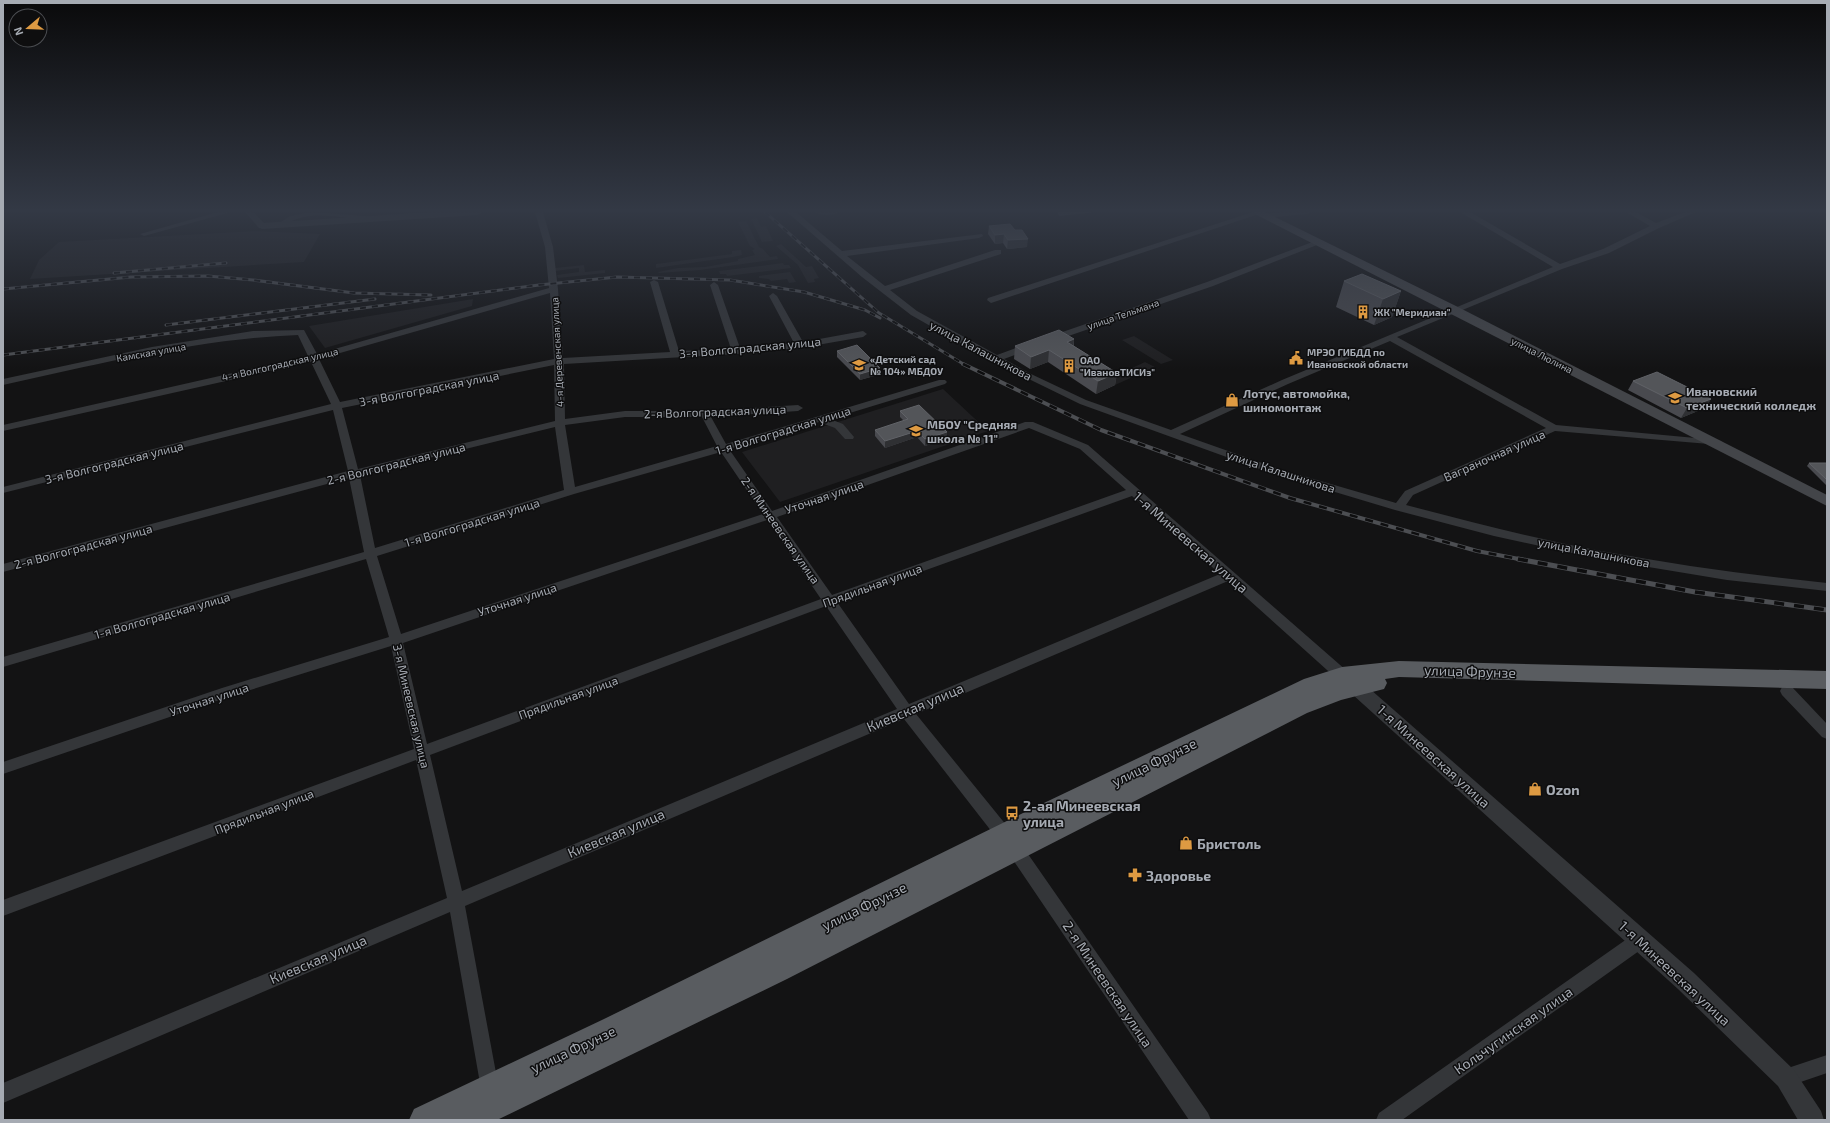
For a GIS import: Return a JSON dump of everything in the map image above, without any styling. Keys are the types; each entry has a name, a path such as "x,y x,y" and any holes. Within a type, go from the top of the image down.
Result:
{"highway":[{"name":"улица Фрунзе","path":"462,1120 493,1104 614,1030 1010,842 1323,697 1349,681 1782,685 1827,680"},
{"name":"улица Фрунзе","path":"1782,685 1827,692"},
{"name":"улица Фрунзе","path":"424,1120 493,1104"}],"main road":[{"name":"улица Люлина","path":"1361,264 1718,444 1827,501"}],"street":[{"name":"4-я Деревенская улица","path":"551,264 559,361 560,423 570,492"},
{"name":"улица Калашникова","path":"853,264 914,313 995,358 1083,402 1173,433 1272,470 1399,507 1494,532 1600,555 1727,576 1827,587"},
{"path":"884,290 961,264"},
{"path":"990,300 1101,264"},
{"name":"улица Тельмана","path":"995,358 1210,284 1262,264"},
{"path":"1555,264 1559,267"},
{"path":"1173,433 1285,382 1390,337 1567,264"},
{"path":"654,282 675,354"},
{"path":"714,285 736,351"},
{"name":"4-я Волгоградская улица","path":"3,428 314,358 554,289"},
{"path":"773,296 800,345"},
{"name":"3-я Минеевская улица","path":"301,332 337,406 354,474 370,554 396,640 423,751 456,900 493,1104"},
{"name":"Камская улица","path":"3,382 152,350 253,334 301,332"},
{"name":"3-я Волгоградская улица","path":"3,490 337,406 559,361 736,351 800,345 863,334"},
{"path":"1390,337 1554,428"},
{"name":"1-я Волгоградская улица","path":"3,662 370,554 570,492 942,382"},
{"name":"2-я Волгоградская улица","path":"3,568 354,474 560,423 625,414 705,414 798,408"},
{"name":"2-я Минеевская улица","path":"705,414 723,448 906,711 1010,842 1201,1120"},
{"path":"820,419 839,426 849,438"},
{"name":"1-я Минеевская улица","path":"1029,424 1084,447 1230,575 1686,981 1786,1078 1812,1120"},
{"name":"Уточная улица","path":"3,768 227,692 396,640 771,515 1029,424"},
{"name":"Ваграночная улица","path":"1399,507 1409,493 1554,428 1718,444"},
{"name":"Прядильная улица","path":"3,908 830,600 1134,491"},
{"name":"Киевская улица","path":"3,1093 456,900 1230,575"},
{"path":"1782,685 1827,733"},
{"name":"Кольчугинская улица","path":"1386,1120 1640,940"},
{"path":"1786,1078 1827,1064"}],"shaded area":[{"path":"37,264 265,264 30,279"},
{"path":"656,264 681,264 656,268"},
{"path":"719,264 740,264 700,270 658,272 678,268 705,267"},
{"path":"772,264 789,265 791,268 727,276 726,274 720,274 719,271"},
{"path":"803,264 806,267 812,266 819,278 814,279 815,282 808,283 798,265"},
{"path":"584,265 585,272 605,270 605,273 558,278 557,275 579,272 579,268 555,271 555,268"},
{"path":"790,272 796,282 789,283 787,279 771,281 769,279 759,278 759,276"},
{"path":"473,299 472,306 325,348 309,326"},
{"name":"ОАО \"ИвановТИСИз\"","path":"1134,336 1173,360 1161,364 1122,340"},
{"name":"ОАО \"ИвановТИСИз\"","path":"1145,362 1155,367 1115,385 1106,380"},
{"path":"943,389 988,431 780,502 742,452"}],"building":[{"path":"1362,274 1401,291 1383,299 1344,281"},
{"path":"1059,330 1074,339 1067,342 1117,373 1098,381 1049,350 1031,357 1015,346"},
{"name":"«Детский сад № 104» МБДОУ","path":"857,345 880,368 860,374 837,351"},
{"path":"1657,372 1711,399 1687,408 1633,381"},
{"name":"МБОУ \"Средняя школа № 11\"","path":"919,405 947,432 925,439 917,431 885,441 875,430 908,419 900,411"},
{"path":"1809,463 1827,463 1827,480"}],"railway":[{"path":"114,273 210,264"},
{"path":"824,264 879,313 965,365"},
{"path":"3,289 131,277 208,276 253,280 354,293 431,295"},
{"path":"3,355 539,285 617,277 730,280 804,292 865,310 880,318"},
{"path":"166,325 375,299"},
{"path":"965,365 1101,430 1290,498 1477,551 1524,560"},
{"path":"1518,559 1695,592 1827,610"}],"place":[{"name":"ЖК \"Меридиан\"","path":"1363,312"},
{"name":"МРЭО ГИБДД по Ивановской области","path":"1296,358"},
{"name":"«Детский сад № 104» МБДОУ","path":"859,365"},
{"name":"ОАО \"ИвановТИСИз\"","path":"1069,366"},
{"name":"Ивановский технический колледж","path":"1675,398"},
{"name":"Лотус, автомойка, шиномонтаж","path":"1232,400"},
{"name":"МБОУ \"Средняя школа № 11\"","path":"916,431"},
{"name":"Ozon","path":"1535,789"},
{"name":"2-ая Минеевская улица","path":"1012,813"},
{"name":"Бристоль","path":"1186,843"},
{"name":"Здоровье","path":"1135,875"}]}
